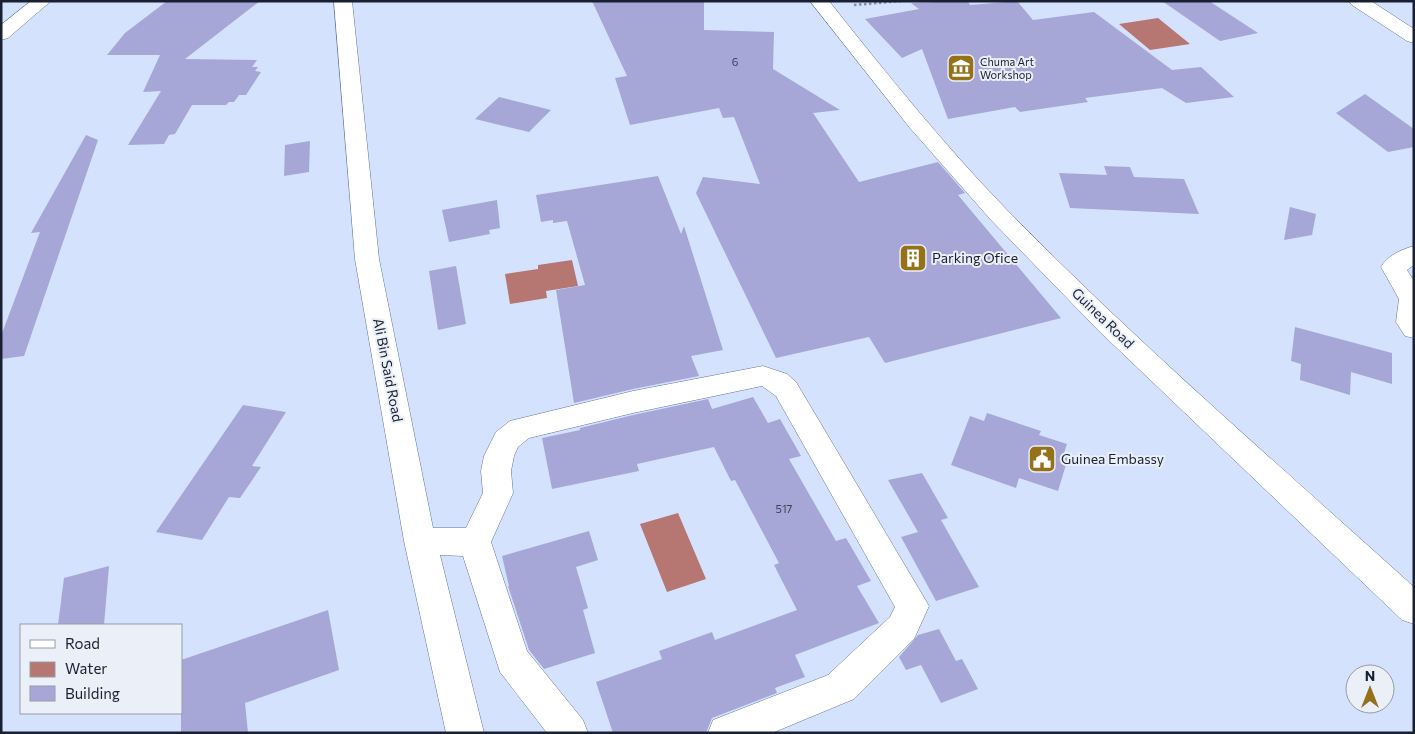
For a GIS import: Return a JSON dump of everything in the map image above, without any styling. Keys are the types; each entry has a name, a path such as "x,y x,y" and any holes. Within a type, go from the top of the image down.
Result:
{"street":[{"path":"4,29 42,1"},
{"name":"Ali Bin Said Road","path":"343,1 367,259 420,541 465,733"},
{"path":"1358,1 1414,37"},
{"name":"Guinea Road","path":"821,5 917,124 999,215 1108,324 1414,610"},
{"path":"1414,254 1393,267 1412,299 1409,322 1414,328"},
{"path":"570,733 512,660 475,542 498,493 496,471 499,456 506,440 520,429 633,402 763,376 777,381 786,389 912,606 902,628 842,688 726,733"},
{"path":"420,541 475,542"}],"path":[{"path":"821,5 901,1"}],"water":[{"path":"1158,18 1190,44 1150,50 1119,24"},
{"path":"572,260 578,286 546,291 547,298 510,304 505,274 538,269 538,265"},
{"path":"678,513 706,579 667,592 640,524"}],"building":[{"path":"167,1 260,1 185,59 257,60 252,67 258,67 255,71 261,72 246,95 239,95 234,102 229,102 226,105 192,105 175,134 169,135 164,144 128,145 161,91 143,92 160,55 107,55 125,33"},
{"path":"592,1 704,1 704,30 774,32 773,69 840,110 813,113 859,182 938,162 965,193 958,195 1061,318 885,363 869,337 776,358 696,193 703,177 760,184 734,117 723,118 719,108 630,125 615,78 627,76"},
{"path":"968,1 970,5 1017,1 1033,20 1094,12 1172,70 1201,67 1234,97 1186,103 1162,88 1085,98 1088,102 1020,112 1015,107 948,119 922,49 902,58 865,19 919,9 911,3"},
{"path":"1162,1 1209,1 1258,33 1220,41"},
{"path":"1365,94 1414,129 1414,147 1388,152 1336,113"},
{"path":"499,97 551,110 529,132 475,119"},
{"path":"86,135 98,140 24,356 1,359 1,336 40,232 31,233"},
{"path":"310,141 309,172 284,176 285,145"},
{"path":"1104,166 1130,167 1134,177 1184,179 1199,214 1070,208 1059,173 1107,175"},
{"path":"658,176 681,234 684,226 723,350 691,356 699,376 574,403 556,290 585,285 567,221 553,223 553,220 541,222 536,195"},
{"path":"497,200 500,228 489,230 490,234 449,242 442,210"},
{"path":"1290,207 1316,214 1312,235 1284,240"},
{"path":"456,266 466,324 438,330 429,271"},
{"path":"1295,327 1392,353 1392,384 1351,372 1350,395 1300,380 1301,364 1291,361"},
{"path":"753,397 768,423 780,419 801,456 789,459 836,541 846,538 871,581 857,586 879,623 795,655 805,677 775,688 777,693 712,718 706,733 613,733 596,682 662,659 659,651 712,632 715,640 797,610 774,565 779,563 735,480 731,481 714,447 637,464 639,471 552,489 542,438 580,430 580,428 633,415 708,399 712,409"},
{"path":"243,405 286,412 252,466 261,467 240,498 229,497 202,540 156,532"},
{"path":"987,413 1041,431 1039,435 1067,444 1063,456 1068,458 1058,491 1019,478 1016,488 951,465 970,416 984,421"},
{"path":"922,473 948,518 941,520 979,587 936,601 901,537 918,532 888,480"},
{"path":"589,531 598,560 576,567 588,608 583,610 595,653 544,669 529,650 508,586 502,556"},
{"path":"109,566 104,624 58,624 64,578"},
{"path":"328,610 339,670 245,703 248,733 181,733 182,660"},
{"path":"939,629 956,661 962,659 978,689 941,703 921,665 906,670 899,657 918,635"}],"place":[{"name":"Chuma Art Workshop","path":"961,68"},
{"name":"Parking Ofice","path":"913,258"},
{"name":"Guinea Embassy","path":"1042,459"}]}
